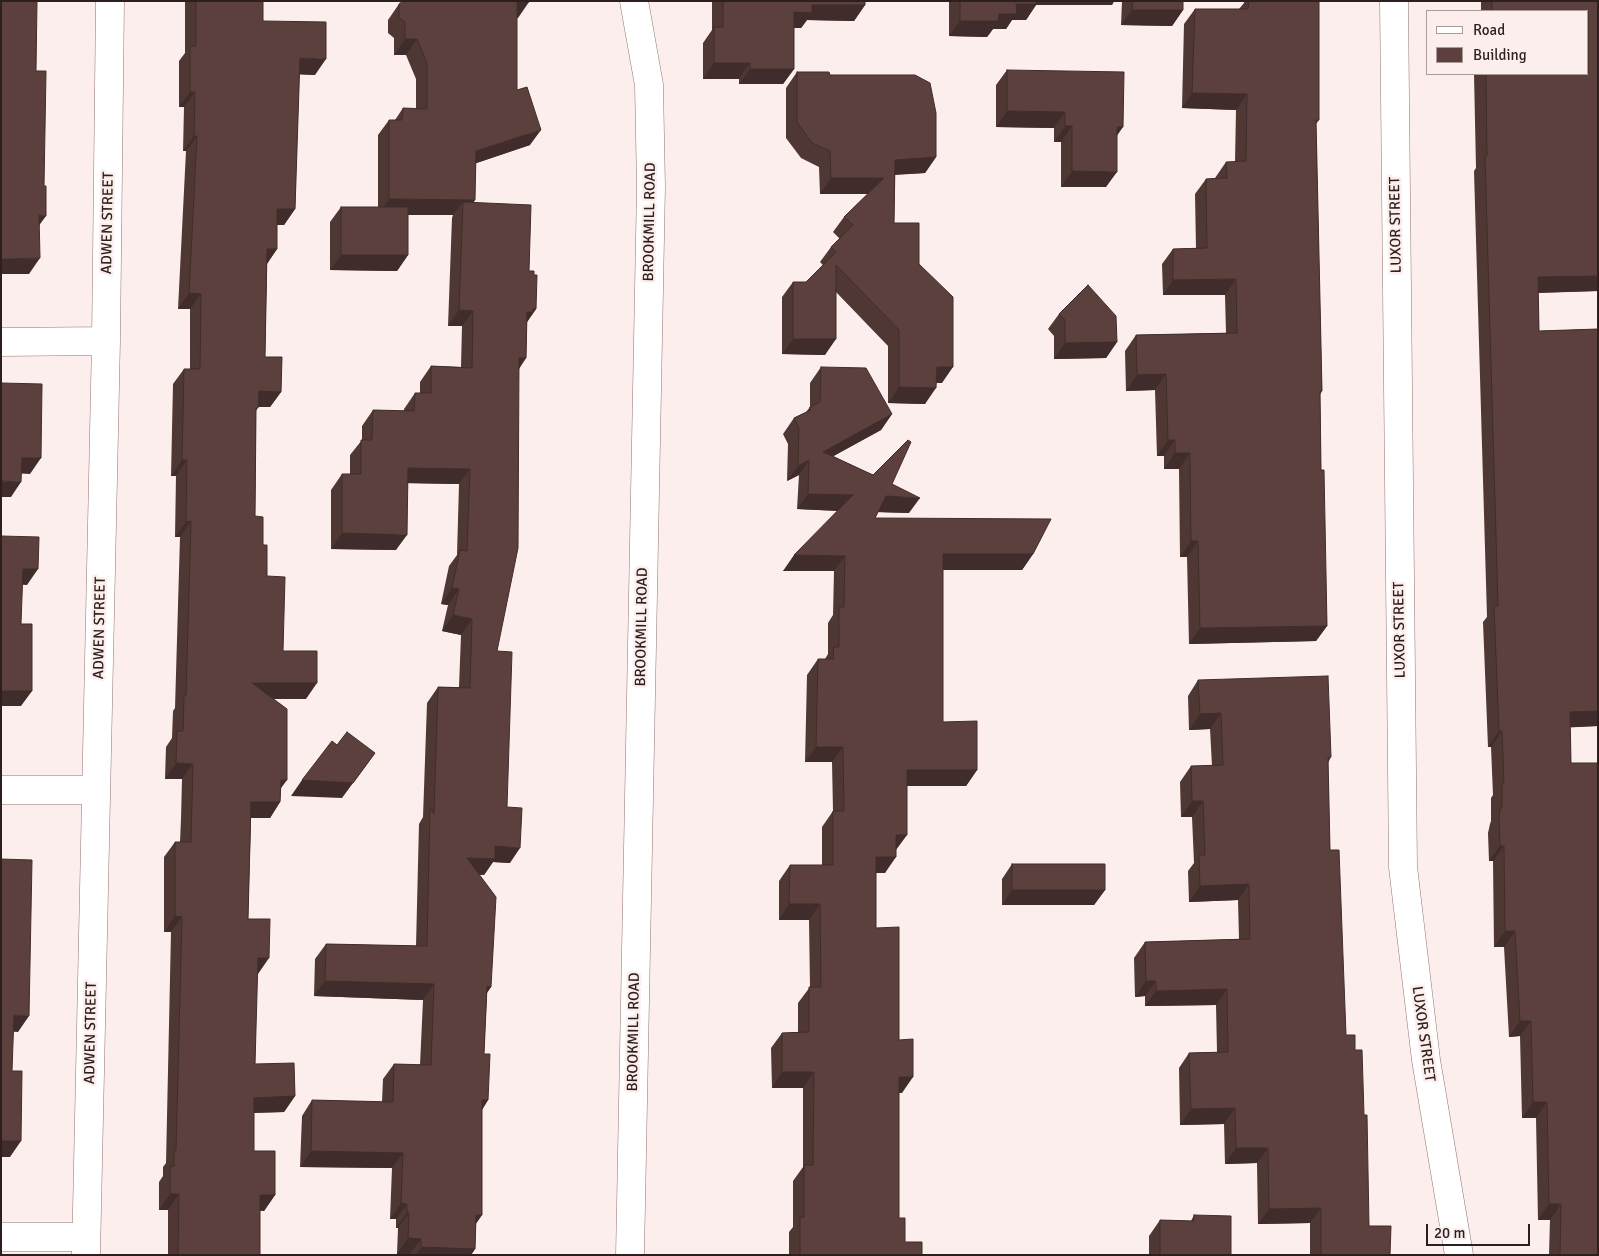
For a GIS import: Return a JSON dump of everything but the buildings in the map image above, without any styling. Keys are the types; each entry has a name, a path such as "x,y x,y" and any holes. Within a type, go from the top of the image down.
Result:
{"street":[{"name":"ADWEN STREET","path":"86,1246 106,341 110,1"},
{"name":"BROOKMILL ROAD","path":"630,1255 651,187 649,85 634,1"},
{"name":"LUXOR STREET","path":"1394,1 1403,867 1426,1060 1458,1255"},
{"path":"1,342 106,341"},
{"path":"1,790 96,790"},
{"path":"1,1237 86,1246"}]}
